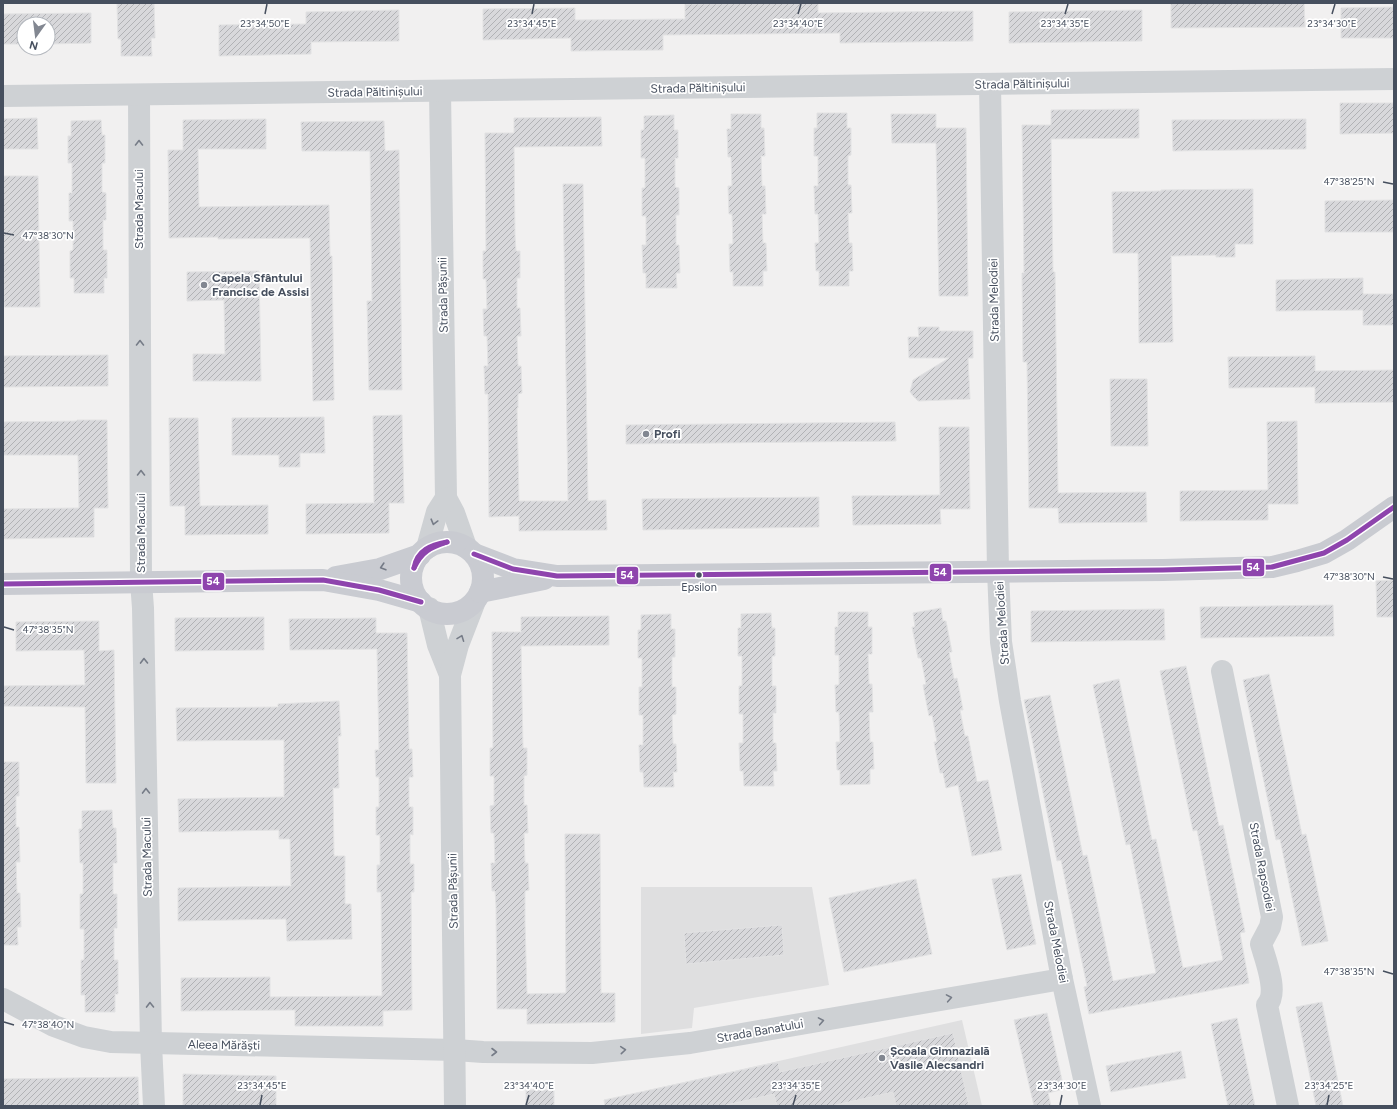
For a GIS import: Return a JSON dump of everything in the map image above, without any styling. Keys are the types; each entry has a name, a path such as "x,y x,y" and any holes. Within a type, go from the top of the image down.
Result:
{"main road":[{"path":"3,584 323,580 380,569 424,552 436,544 446,542 457,543 470,551 513,569 557,576 1163,570 1272,567 1324,553 1347,540 1394,507"},
{"path":"470,551 480,563 483,572 483,582 478,597"},
{"path":"424,552 414,564 412,584 415,593 425,605"},
{"path":"323,580 379,590 425,605 438,612 448,614 463,610 478,597 557,576"}],"street":[{"name":"Strada Păltinișului","path":"3,96 1394,79"},
{"name":"Strada Melodiei","path":"990,84 998,571 1001,642 1010,701 1062,979 1090,1106"},
{"name":"Strada Pășunii","path":"440,91 446,498 470,551"},
{"name":"Strada Macului","path":"139,95 141,582 143,616 151,1044 154,1106"},
{"path":"424,552 437,512 446,498"},
{"name":"Strada Pășunii","path":"455,1106 450,675 458,645 478,597"},
{"name":"Strada Pășunii","path":"425,605 438,645 450,675"},
{"name":"Strada Rapsodiei","path":"1222,671 1272,917 1270,927 1261,944 1272,986 1271,1001 1267,1004 1288,1106"},
{"name":"Strada Banatului","path":"455,1050 483,1052 592,1053 690,1043 1062,979"},
{"name":"Aleea Mărăști","path":"3,999 54,1026 84,1037 111,1042 455,1050"}],"shaded area":[{"path":"641,887 812,887 829,985 694,1008 692,1028 641,1034"},
{"name":"Școala Gimnazială Vasile Alecsandri","path":"962,1020 982,1106 624,1106 622,1096"}],"building":[{"path":"154,3 155,38 151,38 152,56 121,56 121,39 118,39 117,4"},
{"path":"818,3 818,13 973,11 973,41 840,43 840,33 663,35 663,50 571,51 571,38 483,40 483,9 575,8 575,20 685,19 685,4"},
{"path":"1171,3 1304,3 1305,27 1171,28"},
{"path":"1394,7 1394,38 1341,38 1341,8"},
{"path":"399,10 399,41 311,42 311,54 219,56 219,25 306,24 306,12"},
{"path":"1142,10 1142,41 1009,43 1009,12"},
{"path":"91,13 91,43 56,44 56,16 16,16 16,44 3,44 3,14"},
{"path":"1340,103 1394,103 1394,133 1340,134"},
{"path":"1139,109 1139,138 1051,139 1053,272 1055,272 1058,493 1146,492 1147,522 1059,523 1058,508 1029,508 1027,362 1023,362 1022,273 1024,273 1022,125 1051,125 1051,110"},
{"path":"817,113 847,113 847,128 851,128 851,155 848,156 848,185 851,185 852,213 848,213 849,243 852,243 853,271 849,271 849,286 819,286 819,271 816,271 815,243 819,243 818,214 815,214 814,186 818,186 818,156 814,156 814,128 817,128"},
{"path":"731,114 761,114 761,128 764,128 765,156 761,156 762,186 765,186 766,214 762,214 763,243 766,243 767,271 763,271 763,286 733,286 733,272 730,272 729,244 733,244 732,214 729,214 728,186 732,186 731,157 728,157 727,129 731,129"},
{"path":"891,114 936,114 936,128 966,128 968,296 939,296 936,143 892,143"},
{"path":"674,115 674,130 678,130 678,158 675,158 675,187 679,188 679,215 676,215 676,245 679,245 680,273 676,273 677,288 646,288 646,273 643,273 642,245 646,245 646,216 642,216 642,188 645,188 645,158 641,158 641,130 644,130 644,116"},
{"path":"601,117 602,146 514,147 515,236 516,251 520,251 520,278 517,278 517,308 520,308 521,336 517,336 518,366 521,366 522,393 518,394 517,408 519,501 568,501 563,184 583,184 588,501 606,500 607,530 519,531 519,516 489,517 488,394 485,394 484,366 488,366 487,336 484,336 483,309 487,309 486,279 483,279 483,251 486,251 485,133 514,133 514,118"},
{"path":"37,118 38,149 3,149 3,119"},
{"path":"266,119 266,149 198,149 199,207 329,205 330,256 332,256 334,400 313,401 310,238 169,238 168,150 183,150 183,120"},
{"path":"1306,119 1306,149 1173,151 1172,120"},
{"path":"101,120 102,135 105,135 105,163 102,163 102,192 106,193 106,220 103,220 103,250 107,250 107,278 104,278 104,293 74,293 74,278 70,278 70,251 73,250 73,221 69,221 69,193 72,193 72,163 68,163 68,136 71,136 71,121"},
{"path":"384,121 385,151 399,150 402,390 369,390 367,301 372,301 370,151 302,151 301,122"},
{"path":"3,176 38,176 40,307 4,307"},
{"path":"1253,189 1253,244 1235,244 1235,257 1216,257 1216,255 1171,256 1173,342 1139,343 1138,253 1113,253 1112,192"},
{"path":"1394,200 1394,232 1325,232 1325,201"},
{"path":"259,271 261,381 193,381 193,354 225,354 224,300 187,301 187,272"},
{"path":"1363,278 1363,294 1394,294 1394,325 1363,325 1363,310 1276,311 1276,280"},
{"path":"918,327 939,327 939,331 973,331 973,358 968,358 970,399 918,401 910,392 913,380 949,358 909,358 908,337 919,337"},
{"path":"108,355 108,386 3,387 3,356"},
{"path":"1315,356 1315,371 1394,370 1394,402 1315,403 1315,387 1229,388 1228,357"},
{"path":"1110,379 1147,379 1148,446 1111,446"},
{"path":"402,415 404,503 389,503 389,533 306,534 306,504 374,503 373,416"},
{"path":"324,417 325,453 300,453 300,467 279,467 279,455 232,455 232,418"},
{"path":"169,418 198,418 200,506 268,505 268,534 185,535 185,506 170,506"},
{"path":"107,420 108,508 94,508 94,537 3,539 3,509 79,508 78,455 3,455 3,422"},
{"path":"1297,421 1298,504 1268,504 1268,520 1180,521 1180,491 1268,490 1267,422"},
{"path":"895,422 896,441 626,444 626,425"},
{"path":"939,427 969,427 970,509 940,509 941,524 853,525 852,496 940,495"},
{"path":"819,497 819,527 643,530 642,499"},
{"path":"1394,580 1394,617 1377,617 1376,581"},
{"path":"1333,605 1334,636 1201,638 1200,607"},
{"path":"941,608 943,621 946,621 952,652 949,652 954,679 957,678 963,710 960,710 965,736 968,736 977,782 988,780 1002,850 972,856 958,785 946,788 943,773 940,773 934,742 937,742 932,715 929,716 923,685 926,684 921,658 918,658 912,627 915,627 913,613"},
{"path":"1164,609 1165,640 1031,642 1031,611"},
{"path":"838,612 868,612 868,627 872,627 872,654 868,654 869,684 872,684 873,712 869,712 870,742 873,742 874,769 870,769 870,784 840,785 840,770 837,770 836,742 840,742 839,712 836,712 835,685 839,685 839,655 835,655 835,627 838,627"},
{"path":"771,613 772,628 775,628 775,656 772,656 772,686 776,686 776,713 773,713 773,743 776,743 777,771 773,771 774,786 744,786 743,771 740,771 739,743 743,743 743,714 739,714 739,686 742,686 742,656 738,656 738,628 741,628 741,614"},
{"path":"671,614 671,629 675,629 675,657 672,657 672,687 676,687 676,714 672,715 673,744 676,744 677,772 673,772 674,787 644,787 643,772 640,772 639,745 643,745 643,715 639,715 639,687 642,687 642,658 638,658 638,630 641,630 641,615"},
{"path":"609,616 609,645 521,646 523,748 527,748 527,775 524,776 524,805 527,805 528,833 524,833 525,863 528,863 529,890 525,891 525,923 527,994 566,993 565,834 600,834 601,993 615,993 615,1022 527,1024 527,1009 497,1009 496,906 495,891 492,891 491,863 495,863 494,833 491,833 490,806 494,805 494,776 490,776 490,748 493,748 492,632 521,632 521,617"},
{"path":"264,617 264,650 175,651 175,618"},
{"path":"376,618 376,633 407,633 409,749 412,749 413,777 409,777 409,807 413,807 413,835 410,834 410,864 414,864 414,892 411,892 412,1010 383,1011 383,1026 295,1026 295,1010 181,1011 181,978 270,977 270,997 382,996 381,892 377,892 377,865 380,865 380,835 376,835 376,807 379,807 379,777 376,777 375,750 379,750 377,649 290,650 289,619"},
{"path":"99,621 99,651 114,650 116,783 86,783 85,707 3,706 3,686 85,685 84,650 16,651 16,622"},
{"path":"1186,666 1219,826 1223,825 1245,932 1240,933 1249,983 1089,1014 1084,987 1087,986 1061,860 1057,861 1024,700 1050,695 1083,856 1087,855 1113,981 1156,973 1130,844 1126,845 1093,685 1119,679 1152,840 1156,839 1183,968 1223,960 1197,830 1193,831 1160,671"},
{"path":"1269,674 1302,835 1306,834 1328,941 1302,946 1280,839 1276,840 1243,680"},
{"path":"339,701 341,736 338,736 339,788 333,788 334,856 345,856 345,904 351,904 352,939 287,941 286,919 178,921 178,888 291,886 290,839 279,839 279,830 179,832 178,799 284,797 284,740 177,741 176,708 278,707 278,704"},
{"path":"3,762 19,762 19,796 16,796 16,827 19,827 20,862 16,862 17,893 20,893 21,927 17,927 18,945 3,945"},
{"path":"112,810 113,828 116,828 117,863 113,863 113,894 117,894 117,928 114,928 114,960 118,960 118,994 115,994 115,1012 85,1012 85,995 81,995 81,960 84,960 84,929 80,929 80,894 83,894 83,863 80,863 79,829 82,829 82,811"},
{"path":"1021,874 1036,944 1007,950 992,879"},
{"path":"916,879 932,954 844,972 829,898"},
{"path":"782,925 784,955 686,964 684,933"},
{"path":"1322,1002 1343,1106 1316,1106 1296,1007"},
{"path":"1047,1013 1064,1089 1048,1093 1051,1106 1034,1106 1014,1020"},
{"path":"1237,1018 1255,1106 1228,1106 1211,1024"},
{"name":"Școala Gimnazială Vasile Alecsandri","path":"953,1033 969,1106 896,1106 893,1092 831,1106 777,1106 774,1094 722,1106 605,1106 604,1100 778,1062 780,1072"},
{"path":"1181,1051 1186,1078 1111,1092 1106,1066"},
{"path":"183,1074 276,1076 276,1106 183,1106"},
{"path":"138,1077 139,1106 3,1106 3,1079"},
{"path":"526,1090 554,1090 554,1106 526,1106"}],"transit line":[{"name":"54","path":"474,554 513,569 557,576 1163,570 1272,567 1324,553 1347,540 1394,507"},
{"name":"54","path":"414,568 418,557 426,549 447,542"},
{"name":"54","path":"414,568 423,554 436,546 447,542"},
{"name":"54","path":"3,584 323,580 379,590 421,602"}],"place":[{"name":"Capela Sfântului Francisc de Assisi","path":"204,285"},
{"name":"Profi","path":"646,434"},
{"name":"Epsilon","path":"699,575"},
{"name":"Școala Gimnazială Vasile Alecsandri","path":"882,1058"}]}
